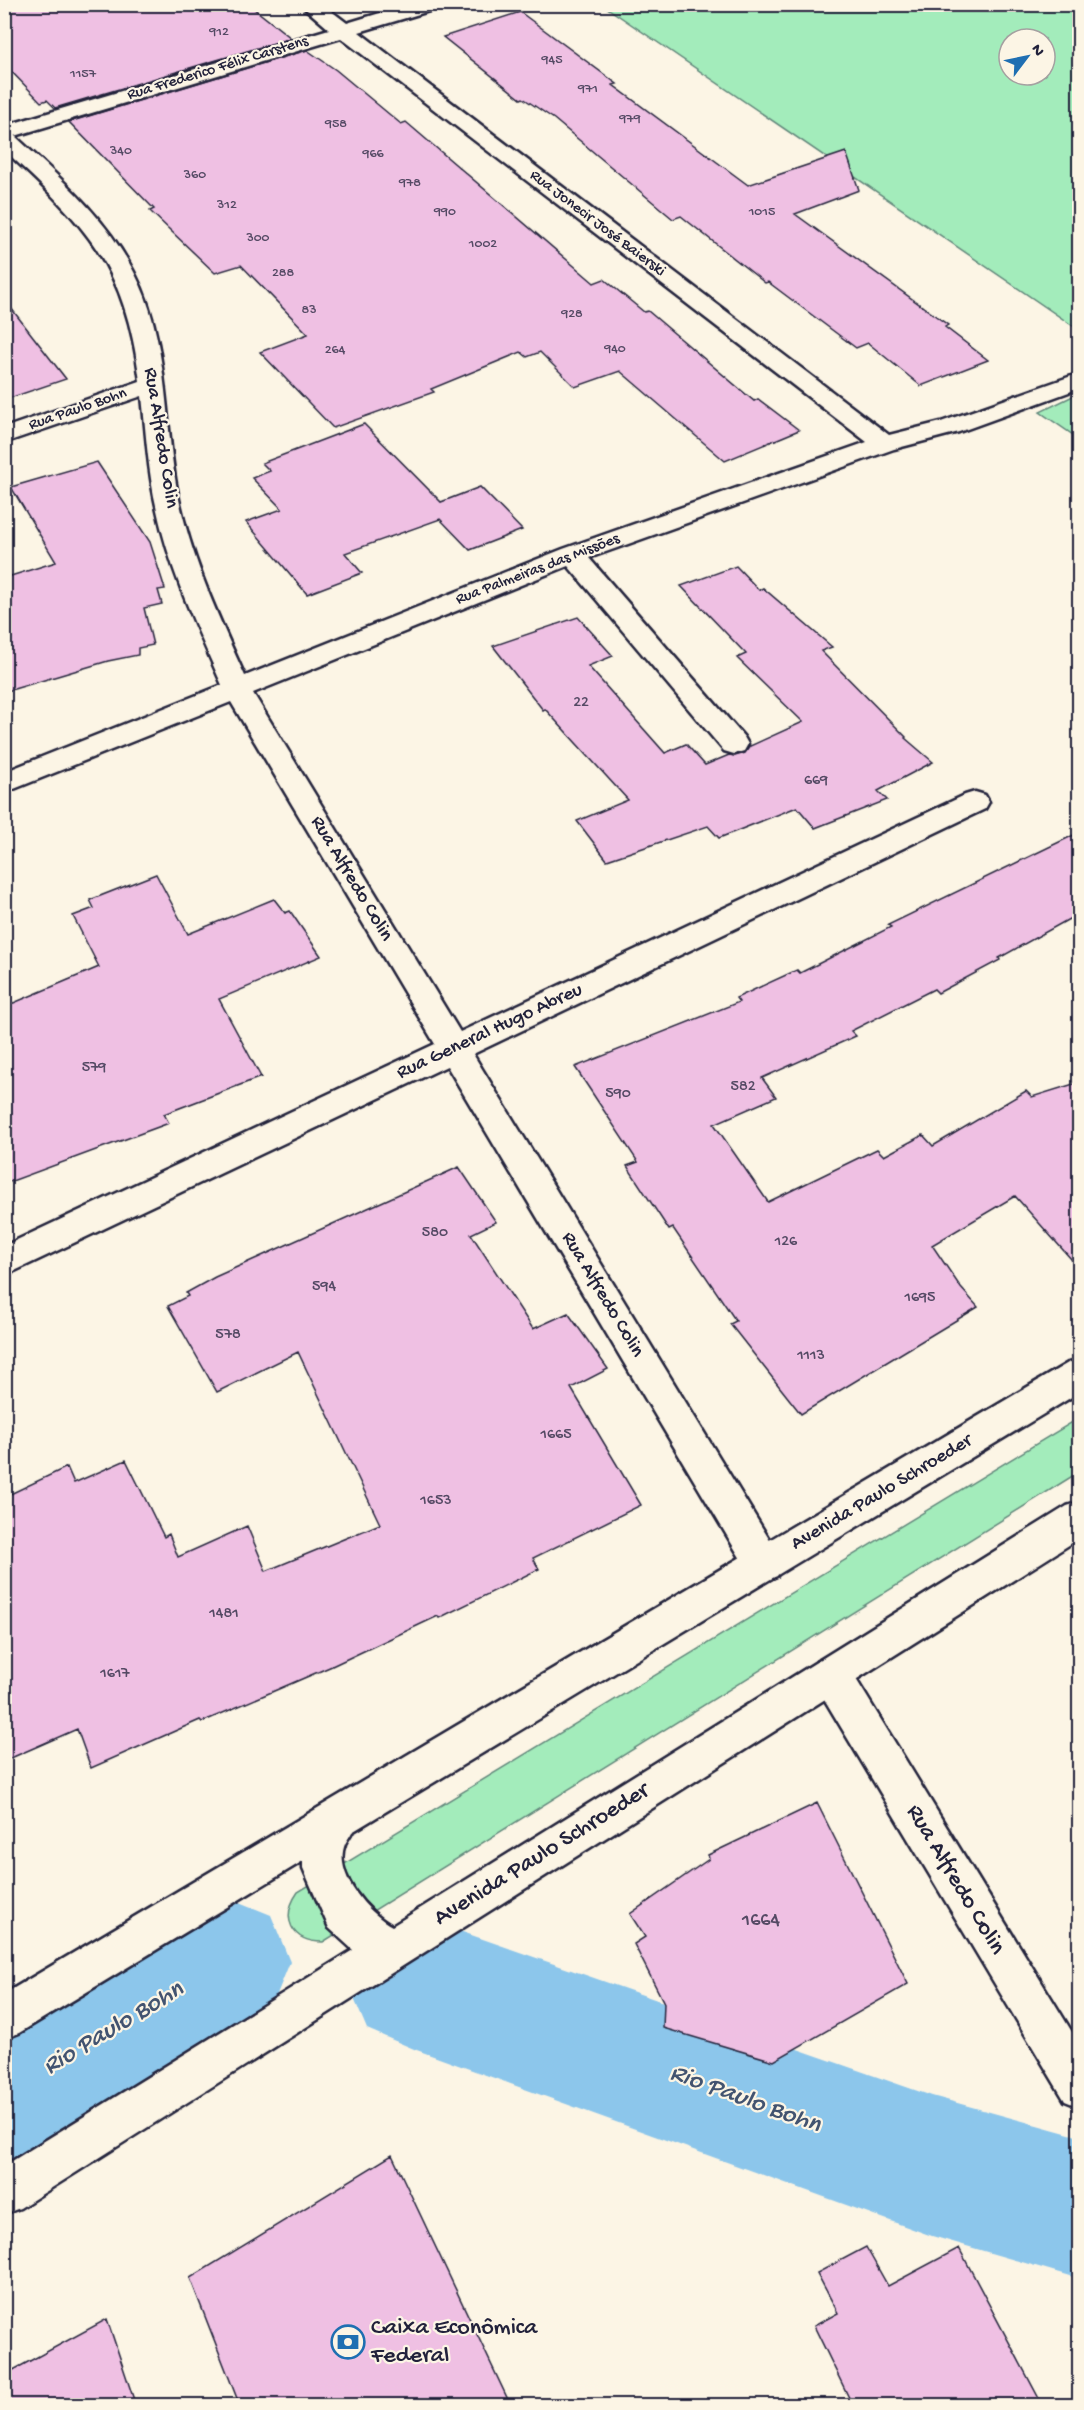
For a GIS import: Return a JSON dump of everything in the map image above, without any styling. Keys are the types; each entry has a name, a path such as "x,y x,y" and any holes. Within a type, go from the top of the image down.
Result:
{"street":[{"name":"Rua Jonecir José Baierski","path":"309,4 885,444"},
{"name":"Rua Frederico Félix Carstens","path":"4,135 432,4"},
{"name":"Rua Alfredo Colin","path":"4,135 80,212 104,242 123,273 143,334 164,485 177,538 195,594 237,689 764,1564"},
{"path":"4,170 32,163"},
{"name":"Rua Palmeiras das Missões","path":"4,783 572,555 885,444 950,427 1080,380"},
{"name":"Rua Paulo Bohn","path":"4,436 151,385"},
{"path":"572,555 734,744"},
{"name":"Rua General Hugo Abreu","path":"4,1262 975,802"},
{"name":"Avenida Paulo Schroeder","path":"4,2018 1080,1374"},
{"name":"Avenida Paulo Schroeder","path":"4,2192 1080,1518"},
{"name":"Rua Alfredo Colin","path":"831,1674 1080,2085"},
{"path":"338,1818 324,1842 323,1868 344,1912 368,1935 393,1948"}],"green space":[{"path":"603,5 1079,5 1079,330"},
{"path":"1079,393 1079,439 1040,412"},
{"path":"1079,1418 1079,1472 323,1942 303,1938 292,1927 290,1911 298,1892"}],"building":[{"path":"4,4 248,4 291,38 55,108 47,100 41,102 8,68 4,60"},
{"path":"520,12 617,84 613,85 748,185 846,152 859,190 795,214 948,325 945,327 988,360 921,386 868,343 856,348 768,282 765,283 681,216 673,219 554,119 523,98 521,99 443,37"},
{"path":"307,50 336,70 401,124 406,122 594,283 604,279 644,312 648,311 754,401 758,399 799,430 725,461 620,371 575,387 540,352 527,357 521,352 431,389 434,392 333,428 260,352 308,334 241,265 215,273 150,211 154,209 69,122"},
{"path":"4,299 66,379 4,400"},
{"path":"364,424 441,502 480,487 522,530 470,550 440,519 345,553 362,573 307,594 246,522 282,509 252,478 270,471 262,463"},
{"path":"97,462 150,542 165,589 158,590 162,604 144,608 153,645 138,648 138,655 108,661 4,692 4,578 56,562 11,487"},
{"path":"736,566 759,590 763,588 832,647 821,651 905,738 933,762 878,791 887,800 815,828 797,807 719,838 708,826 607,860 577,821 628,800 545,709 543,710 493,646 578,617 613,656 588,666 665,753 686,744 705,765 729,755 745,753 750,746 803,722 737,658 746,654 681,586"},
{"path":"1080,832 1080,913 938,993 934,989 851,1031 856,1036 762,1078 776,1097 714,1124 768,1202 877,1149 884,1156 923,1135 933,1146 1026,1091 1032,1097 1080,1082 1080,1269 1015,1196 932,1245 961,1288 978,1307 801,1414 730,1324 736,1321 673,1228 669,1230 627,1166 638,1162 575,1067 739,1002 736,998 797,970 800,973 891,927 888,925"},
{"path":"156,874 188,934 274,899 285,913 290,911 321,956 219,999 261,1077 164,1114 169,1123 4,1184 4,1007 99,967 73,916 94,908 90,900"},
{"path":"459,1167 496,1222 471,1234 533,1329 568,1313 608,1369 571,1388 641,1505 533,1558 539,1569 439,1618 438,1616 332,1666 91,1768 77,1729 4,1761 4,1497 67,1467 74,1483 126,1460 164,1537 169,1534 178,1557 247,1526 266,1571 380,1524 298,1352 217,1392 168,1306 188,1296 186,1293 215,1277"},
{"path":"817,1803 908,1984 774,2061 663,2028 664,2003 634,1944 645,1937 630,1914 709,1859 708,1855"},
{"name":"Caixa Econômica Federal","path":"392,2155 511,2406 240,2406 190,2278"},
{"path":"866,2247 888,2286 959,2248 1043,2406 853,2406 814,2326 838,2313 817,2273"},
{"path":"107,2319 136,2406 4,2406 4,2375"}],"waterway":[{"name":"Rio Paulo Bohn","path":"4,2096 224,1962"},
{"name":"Rio Paulo Bohn","path":"414,1982 932,2166 1080,2208"}],"place":[{"name":"Caixa Econômica Federal","path":"348,2342"}]}
